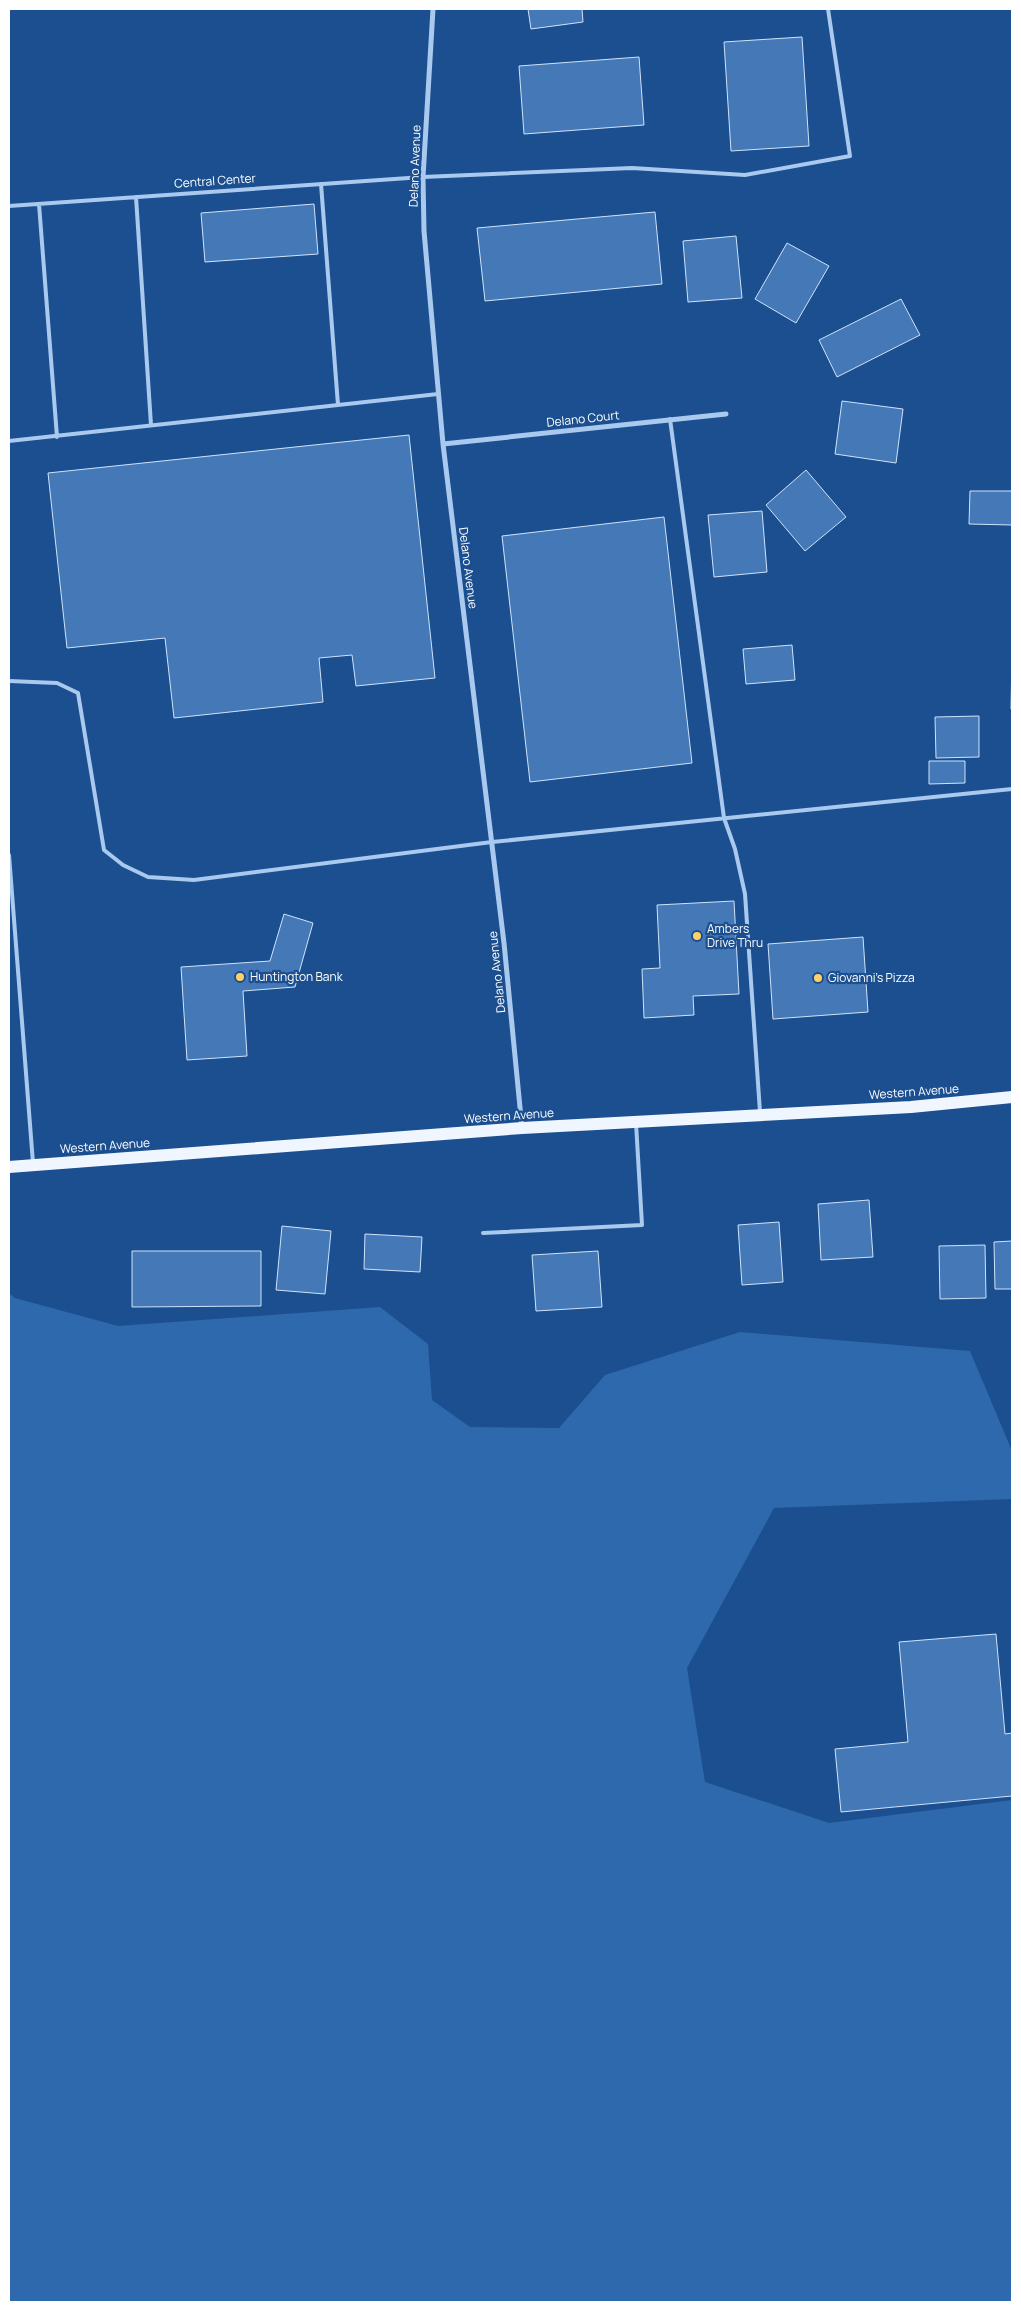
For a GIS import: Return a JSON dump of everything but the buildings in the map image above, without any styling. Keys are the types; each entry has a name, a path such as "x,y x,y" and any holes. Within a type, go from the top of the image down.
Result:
{"main road":[{"name":"Western Avenue","path":"9,1167 522,1128 911,1106 1012,1097"}],"street":[{"name":"Delano Avenue","path":"433,9 423,177 424,231 442,444 492,842 522,1128"},
{"name":"Delano Court","path":"442,444 726,414"}],"lane":[{"name":"Central Center","path":"9,206 423,177 632,168 745,175 850,156 828,9"},
{"path":"321,184 338,405"},
{"path":"136,197 151,426"},
{"path":"39,204 57,437"},
{"path":"9,441 438,394"},
{"path":"670,419 724,818 735,849 744,894 760,1114"},
{"path":"9,682 57,683 78,693 104,850 123,865 148,877 194,880 492,842 1012,789"},
{"path":"9,855 33,1165"},
{"path":"483,1233 642,1224 636,1121"}],"shaded area":[{"path":"9,1293 15,1298 118,1326 380,1307 428,1344 432,1400 470,1427 559,1428 605,1375 740,1332 970,1351 1012,1451 1012,1499 774,1508 687,1668 705,1782 829,1823 1012,1800 1012,2302 9,2302"}],"place":[{"name":"Ambers Drive Thru","path":"697,936"},
{"name":"Huntington Bank","path":"240,977"},
{"name":"Giovanni's Pizza","path":"818,978"}]}
